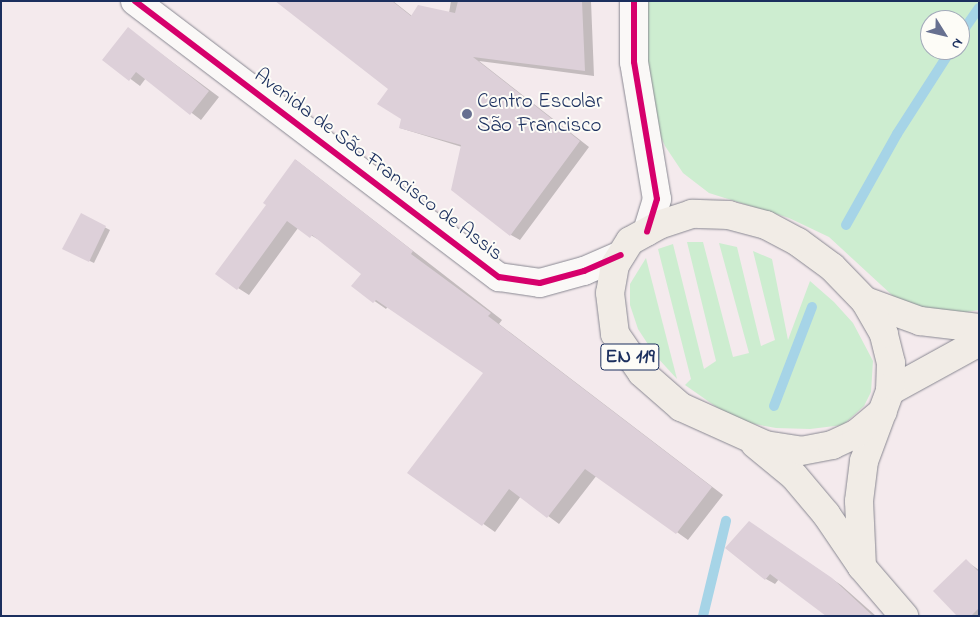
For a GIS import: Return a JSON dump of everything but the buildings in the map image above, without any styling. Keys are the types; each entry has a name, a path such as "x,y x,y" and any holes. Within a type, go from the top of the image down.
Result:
{"main road":[{"name":"Avenida de São Francisco de Assis","path":"862,566 860,501 864,461 887,401 891,363 884,334 865,301 832,267 798,242 766,225 729,216 692,214 648,231 630,241 614,265 610,293 615,334 642,374 681,407 765,445 801,451 832,445 856,434 887,401"},
{"name":"EN 119","path":"865,301 920,321 979,328"},
{"name":"EN 119","path":"887,401 979,342"},
{"name":"Avenida de São Francisco de Assis","path":"748,438 794,476 826,514 862,566 904,616"}],"street":[{"name":"Avenida de São Francisco de Assis","path":"135,1 499,276 540,283 584,271 621,255"},
{"path":"634,1 634,62 657,199 648,231"}],"green space":[{"path":"642,1 979,1 979,310 954,314 920,310 893,296 829,237 789,218 709,193 683,173 665,146 647,105"},
{"path":"687,242 703,242 733,357 749,353 719,243 737,247 761,346 775,340 753,251 772,259 788,340 810,281 834,302 853,323 873,361 871,392 864,406 843,425 810,429 776,428 749,423 725,413 685,385 691,379 658,249 673,244 704,369 716,361"},
{"path":"646,258 677,379 655,355 638,329 630,305 630,284"}],"waterway":[{"path":"970,21 979,8"},
{"path":"846,225 897,134 945,60"},
{"path":"774,406 812,307"},
{"path":"703,616 726,521"}],"cycle path":[{"path":"135,1 499,277 540,283 584,271 621,255"},
{"path":"634,1 634,62 657,199 647,231"}],"place":[{"name":"Centro Escolar São Francisco","path":"467,114"}]}
